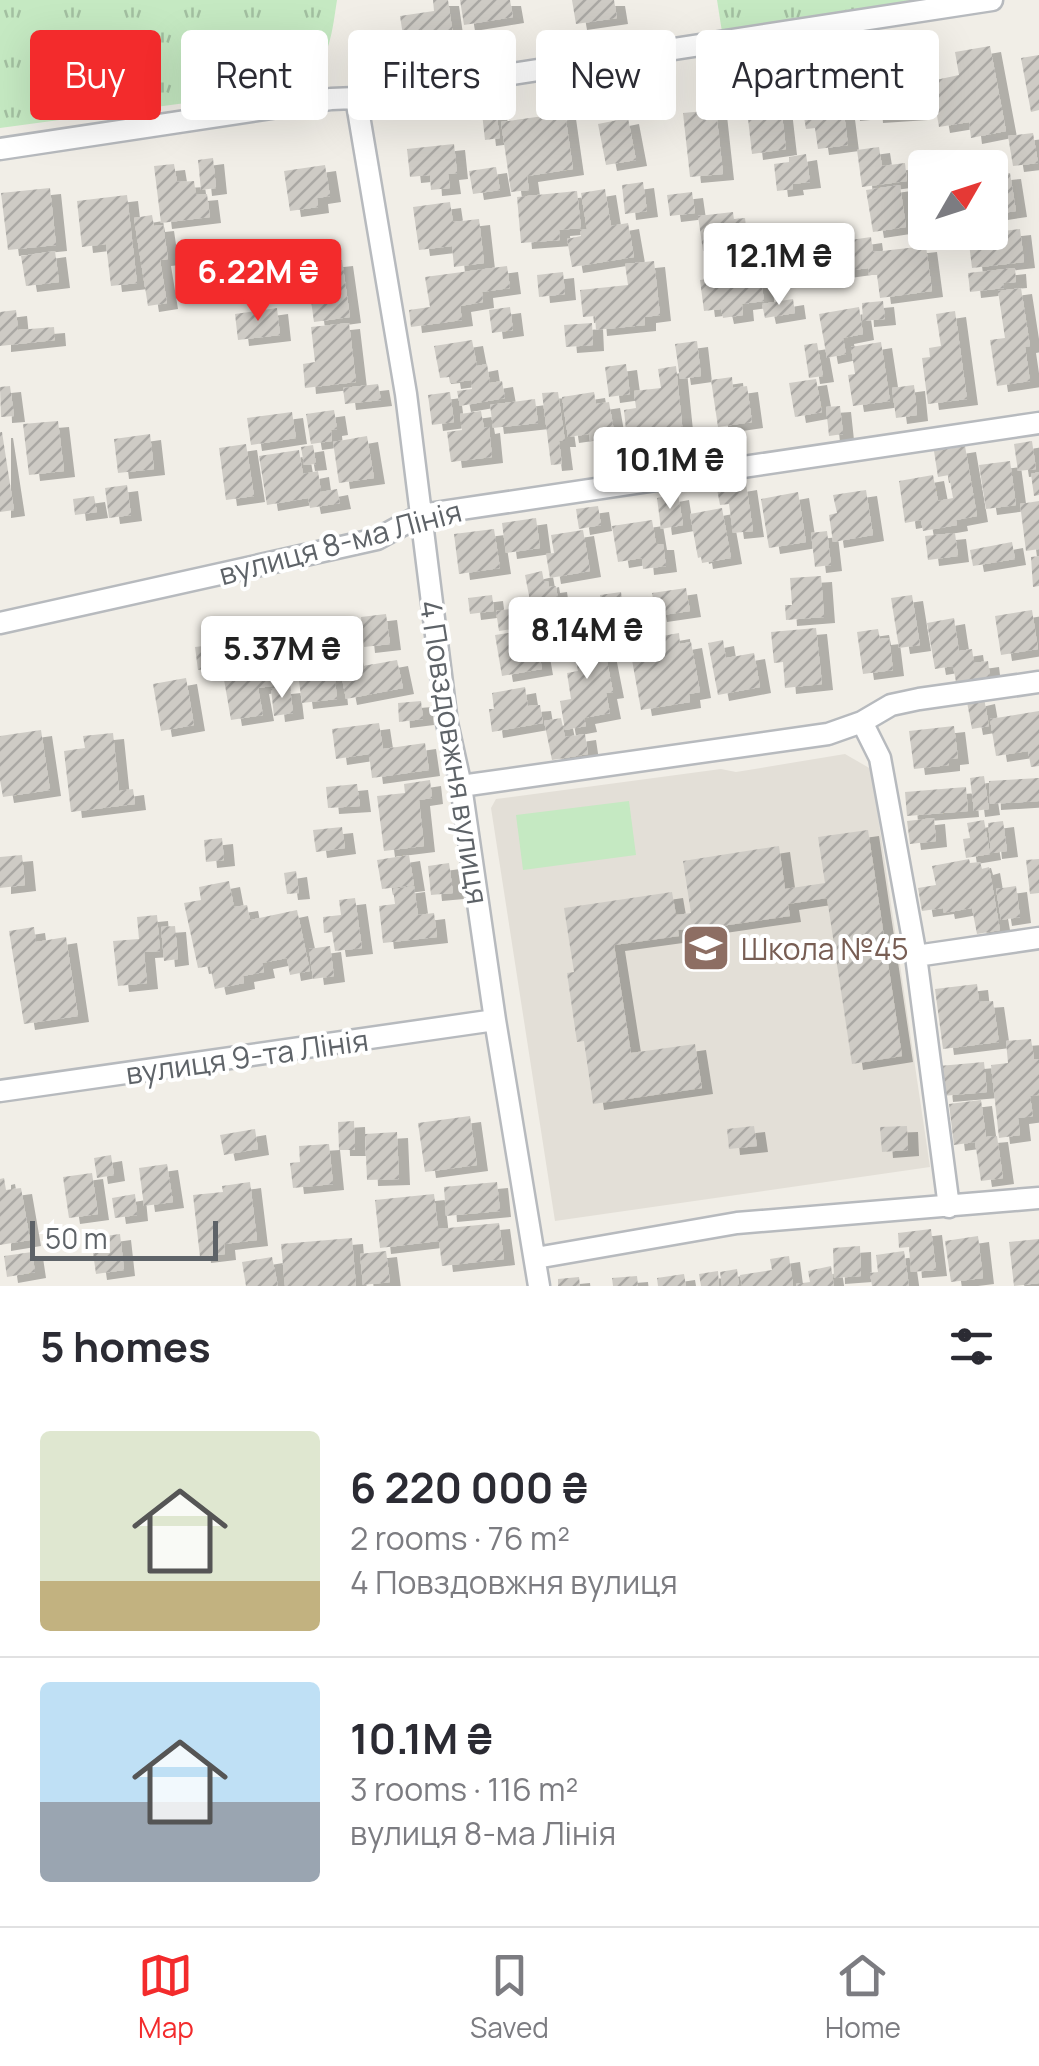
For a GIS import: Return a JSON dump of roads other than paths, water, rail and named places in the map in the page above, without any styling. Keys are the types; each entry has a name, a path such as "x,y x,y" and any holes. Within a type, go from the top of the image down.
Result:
{"street":[{"path":"516,73 992,0"},
{"path":"0,149 348,99"},
{"name":"4 Повздовжня вулиця","path":"360,120 406,394 446,724 461,786 494,1020 539,1286"},
{"name":"вулиця 8-ма Лінія","path":"0,623 377,539 421,515 1039,424"},
{"path":"461,786 828,734 891,706 919,699 1039,682"},
{"path":"862,722 880,758 916,956 949,1207"},
{"path":"916,956 1039,938"},
{"name":"вулиця 9-та Лінія","path":"0,1092 494,1020"},
{"path":"536,1258 737,1223 1039,1198"}],"place":[{"name":"Школа №45","path":"706,948"}]}
